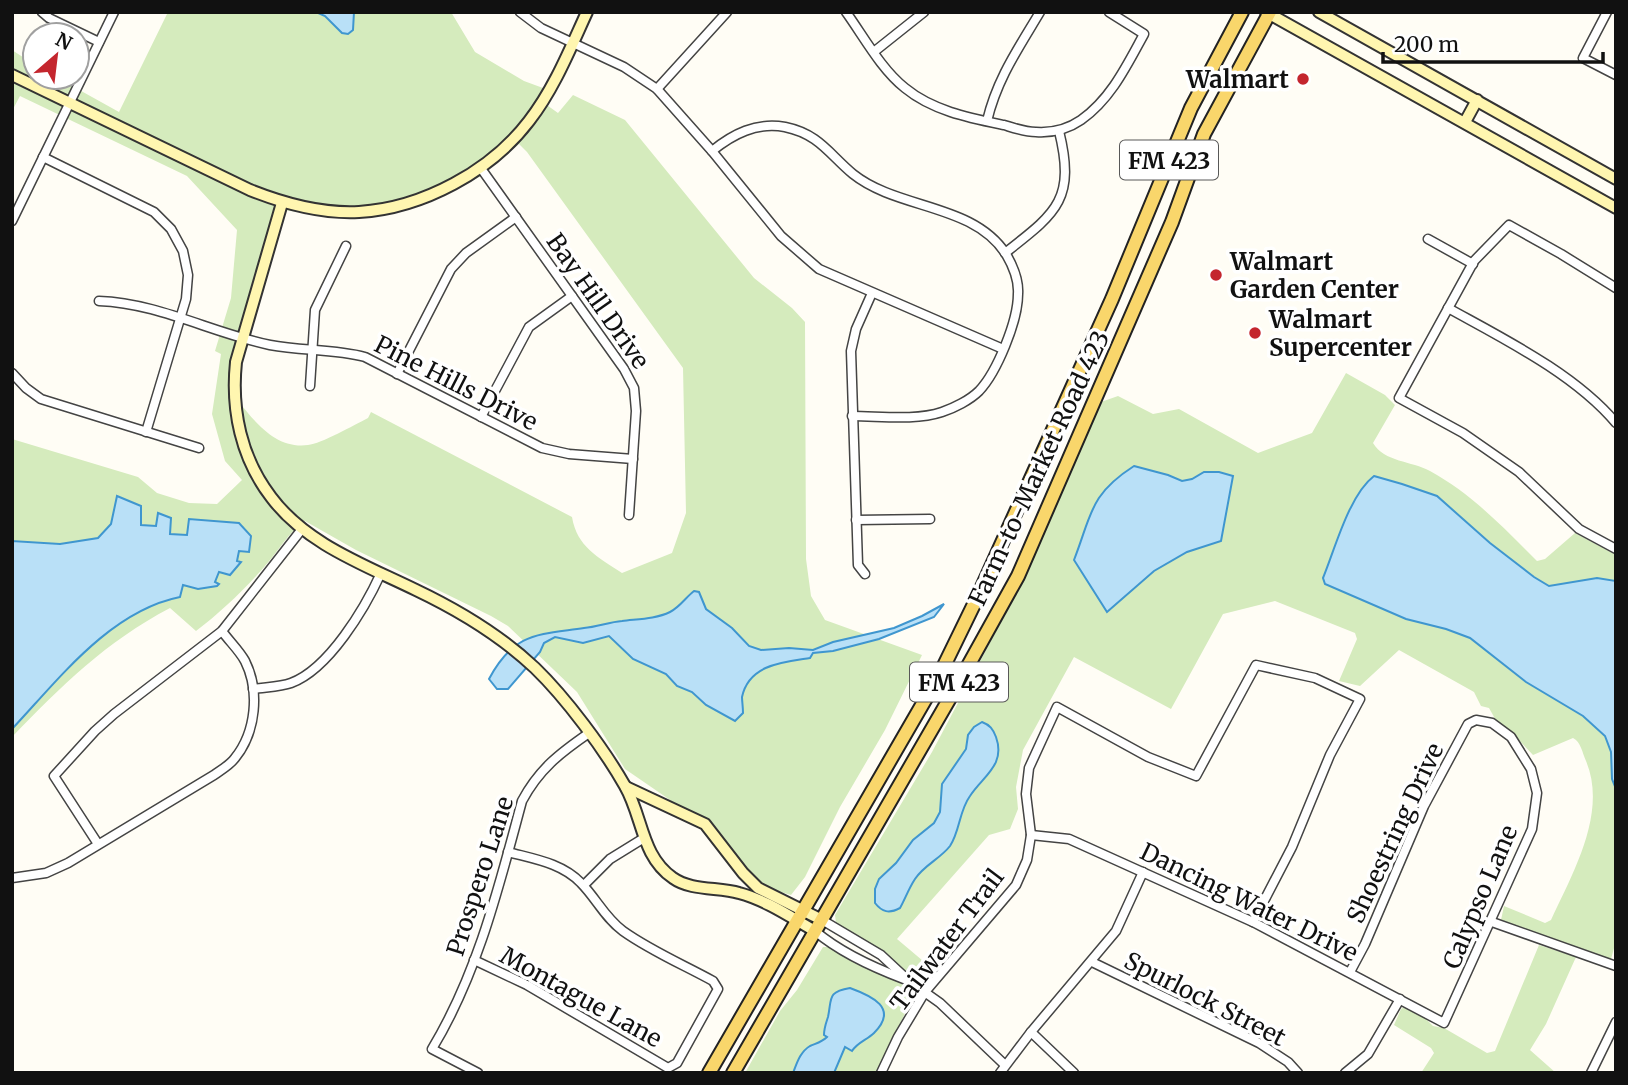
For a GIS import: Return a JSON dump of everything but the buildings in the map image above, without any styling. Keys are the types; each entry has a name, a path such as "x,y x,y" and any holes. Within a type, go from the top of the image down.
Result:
{"main road":[{"name":"Farm-to-Market Road 423","path":"709,1073 940,674 1077,377 1191,107 1242,12"},
{"name":"Farm-to-Market Road 423","path":"733,1073 1018,576 1172,222 1204,134 1269,13"},
{"path":"1148,212 1172,222"},
{"path":"1077,377 1101,387"}],"street":[{"path":"42,12 99,42"},
{"path":"12,221 114,12"},
{"path":"520,12 541,28 624,67 657,89 781,236 819,269 1003,349"},
{"path":"12,75 238,185 282,202 324,210 360,212 397,205 431,194 458,182 491,159 530,121 558,74 587,12"},
{"path":"846,12 897,79 914,94 957,115 1034,132 1059,131 1080,121 1099,105 1113,88 1144,34 1109,12"},
{"path":"875,51 924,12"},
{"path":"987,121 1001,77 1040,12"},
{"path":"1320,12 1616,179"},
{"path":"1607,12 1583,58 1616,75"},
{"path":"657,89 726,13"},
{"path":"1269,13 1616,208"},
{"path":"1465,122 1477,100"},
{"path":"712,151 728,138 761,126 784,127 803,132 821,142 854,174 878,188 967,222 988,234 1005,253 1016,274 1018,295 1015,314 1003,349 978,392 955,407 939,413 852,416"},
{"path":"1005,253 1047,219 1058,202 1065,183 1067,161 1059,131"},
{"path":"43,157 145,207 168,226 181,246 188,270 187,295 146,432"},
{"name":"Bay Hill Drive","path":"480,167 624,369 634,388 636,411 629,515"},
{"path":"282,202 236,362 233,401 250,465 270,497 302,529 321,542 455,610 508,645 535,668 563,699 626,787 649,853 675,880 739,893 801,916"},
{"path":"397,373 451,270 466,253 516,217"},
{"path":"1616,289 1509,225 1472,264 1399,398 1463,433 1519,471 1579,529 1616,549"},
{"path":"1428,239 1472,264"},
{"path":"310,386 315,310 346,246"},
{"path":"864,574 858,565 851,351 856,329 872,293"},
{"path":"481,417 529,327 572,296"},
{"name":"Pine Hills Drive","path":"99,302 138,305 269,345 345,352 365,357 542,447 569,454 633,459"},
{"path":"1448,309 1559,373 1616,423"},
{"path":"12,373 41,399 199,447"},
{"path":"856,520 930,519"},
{"path":"97,844 54,776 114,714 222,631 302,529"},
{"path":"253,689 292,683 312,671 357,619 381,573"},
{"path":"12,878 46,873 68,863 214,775 234,760 248,738 254,712 253,681 244,660 222,631"},
{"name":"Tailwater Trail","path":"881,1073 898,1037 925,992 1016,885 1027,860 1031,835 1026,794 1029,768 1057,707 1148,757 1196,776 1256,665 1315,678 1360,699 1330,755 1292,847 1253,922"},
{"name":"Calypso Lane","path":"1444,1023 1532,829 1537,793 1531,769 1511,737 1492,723 1483,720"},
{"name":"Shoestring Drive","path":"1350,972 1365,944 1424,806 1468,724 1483,720"},
{"name":"Prospero Lane","path":"478,1073 432,1049 449,1018 493,909 522,801 531,785 555,756 589,733"},
{"path":"626,787 705,824 758,888 801,916 881,955 925,992 1003,1069 1116,931 1143,872"},
{"name":"Dancing Water Drive","path":"1031,835 1069,839 1253,922 1444,1023"},
{"path":"508,852 559,866 583,885 610,859 644,838"},
{"name":"Montague Lane","path":"474,960 527,985 668,1068 677,1063 718,989 713,981 622,931 603,912 583,885"},
{"path":"1492,922 1616,966"},
{"path":"818,925 829,942 875,969 909,981"},
{"name":"Spurlock Street","path":"1092,962 1259,1043 1288,1062 1298,1073"},
{"path":"1345,1073 1368,1054 1400,999"},
{"path":"1591,1073 1616,1022"},
{"path":"1031,1032 1074,1073"}],"green space":[{"path":"168,12 451,12 475,52 524,81 543,88 537,98 558,113 573,95 625,120 754,278 792,308 805,322 806,559 811,596 825,620 922,655 885,730 840,807 805,877 791,895 763,887 723,842 689,813 625,769 577,692 508,626 356,550 305,521 240,593 196,631 170,608 147,621 86,666 12,737 12,439 138,477 157,493 189,503 217,504 242,480 225,461 212,414 221,354 215,351 231,298 237,230 187,176 20,96 12,111 12,50 21,56 21,91 81,91 119,112","holes":["519,144 683,368 686,513 672,553 622,573 584,544 572,517 371,412 368,418 329,438 314,444 297,445 286,443 268,433 238,401 240,359 284,210 321,215 443,195 479,177"]},
{"path":"1346,373 1385,395 1395,405 1373,443 1378,449 1391,458 1430,471 1460,490 1487,512 1537,561 1545,559 1575,533 1616,555 1616,941 1611,959 1501,920 1504,906 1545,923 1551,920 1577,863 1585,843 1593,801 1592,781 1578,742 1573,738 1533,755 1516,737 1498,724 1489,708 1481,706 1474,692 1399,650 1360,686 1339,681 1357,639 1355,633 1275,601 1223,614 1171,709 1074,657 1023,750 1016,787 1018,809 1010,829 989,835 897,939 929,966 933,975 925,981 919,980 840,927 836,923 835,915 932,752 1004,616 1101,402 1118,396 1153,414 1179,409 1258,453 1312,433"},
{"path":"1539,945 1576,957 1546,1024 1530,1050 1556,1073 1421,1073 1434,1053 1431,1048 1394,1025 1401,1009 1404,1007 1424,1017 1433,1026 1444,1028 1487,1053 1495,1051"},
{"path":"823,947 831,947 876,968 901,981 915,993 876,1073 745,1073 780,1011 797,990"}],"water":[{"path":"316,12 354,12 353,30 348,34 342,33 325,16"},
{"path":"1134,466 1182,481 1204,472 1233,476 1221,541 1187,552 1154,571 1107,612 1074,560 1100,496 1119,476"},
{"path":"1374,476 1437,496 1490,543 1549,586 1597,578 1616,581 1616,789 1612,779 1611,752 1605,736 1583,716 1526,682 1470,638 1406,619 1325,584 1323,578 1350,509"},
{"path":"117,496 141,506 141,525 156,526 158,513 171,518 170,534 187,535 189,519 239,523 251,536 249,552 239,551 237,561 241,562 230,575 219,572 215,582 219,584 217,586 198,589 183,585 180,597 131,616 108,632 67,669 12,729 12,541 60,544 98,538 111,524"},
{"path":"694,591 699,592 706,609 732,628 749,646 761,650 813,650 833,642 894,628 944,604 934,617 879,639 833,651 813,653 810,658 779,663 760,671 746,686 742,697 743,713 735,721 706,705 692,692 677,686 666,674 633,659 609,636 583,643 555,637 544,643 540,652 508,689 497,689 489,679 508,652 529,638 659,616 674,610"},
{"path":"982,722 991,728 996,737 996,763 966,802 950,846 919,874 900,908 883,910 875,903 875,889 879,879 896,863 913,840 934,823 940,812 942,784 966,749 968,735"},
{"path":"850,988 880,1004 884,1017 881,1024 852,1051 845,1047 834,1073 793,1073 804,1051 827,1037 824,1030 834,994"}],"place":[{"name":"Walmart","path":"1303,79"},
{"name":"Walmart Garden Center","path":"1216,275"},
{"name":"Walmart Supercenter","path":"1255,333"}]}
